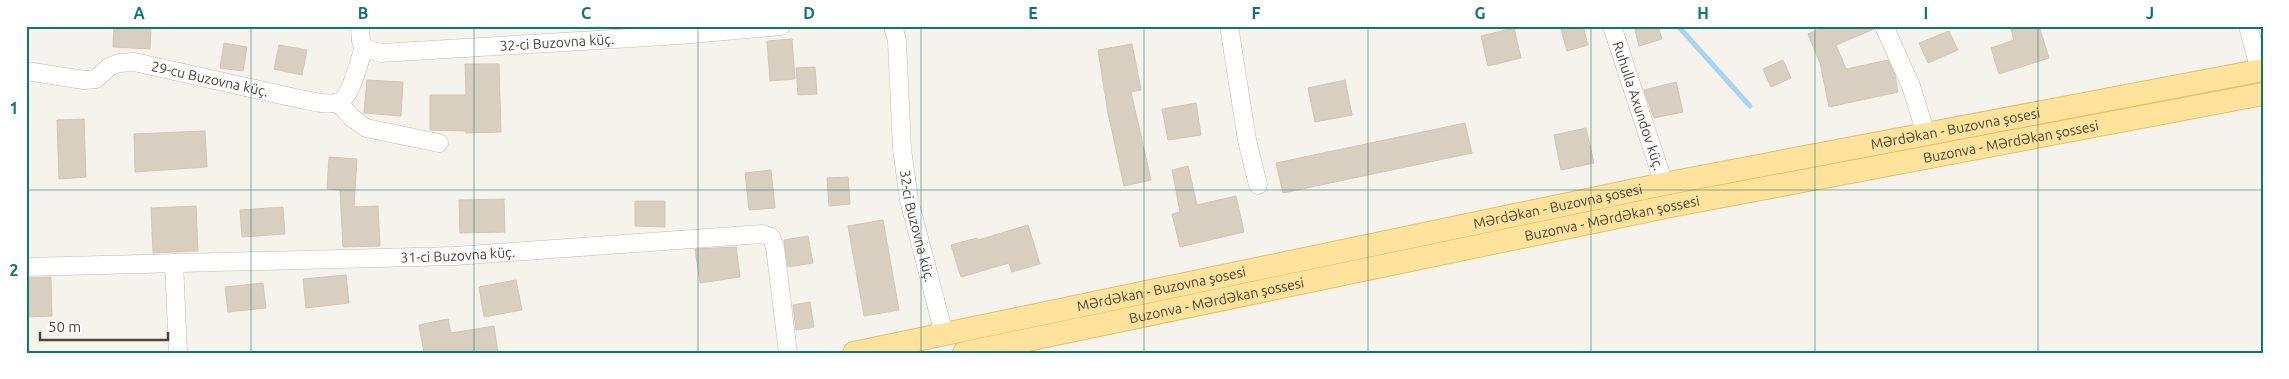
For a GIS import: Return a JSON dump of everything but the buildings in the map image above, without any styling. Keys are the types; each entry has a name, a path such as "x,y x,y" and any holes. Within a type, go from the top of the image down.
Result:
{"main road":[{"name":"Mərdəkan - Buzovna şosesi","path":"854,353 1664,184 2261,71"},
{"name":"Buzonva - Mərdəkan şossesi","path":"964,353 1670,206 2263,94"}],"street":[{"path":"360,26 360,40 364,48 350,87 345,97 338,102 351,118 366,128 439,143"},
{"name":"32-ci Buzovna küç.","path":"364,48 381,54 681,35 781,26"},
{"name":"32-ci Buzovna küç.","path":"893,26 897,41 902,148 907,192 944,334"},
{"path":"1228,26 1258,185"},
{"name":"Ruhulla Axundov küç.","path":"1612,26 1664,184"},
{"path":"1884,26 1911,86 1926,134"},
{"path":"2248,26 2261,71"},
{"name":"29-cu Buzovna küç.","path":"26,71 84,80 96,78 109,67 118,63 134,62 300,99 338,102"},
{"name":"31-ci Buzovna küç.","path":"26,267 455,256 762,234 771,237 775,247 788,353"},
{"path":"174,263 178,353"}],"waterway":[{"path":"1678,26 1750,106"}]}
